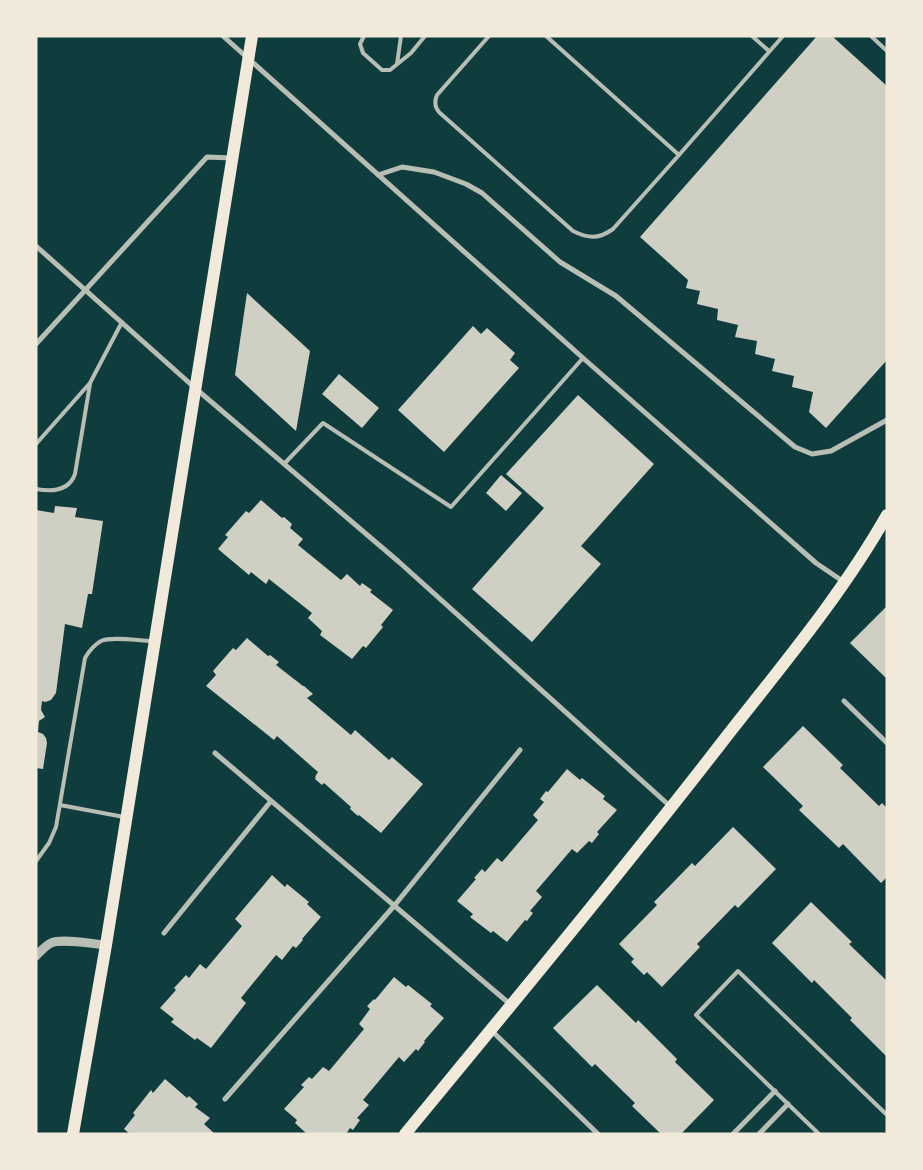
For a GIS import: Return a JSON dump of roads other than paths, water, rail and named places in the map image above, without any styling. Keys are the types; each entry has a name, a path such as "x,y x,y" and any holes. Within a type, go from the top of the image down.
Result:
{"main road":[{"path":"73,1134 106,945 252,36"},
{"path":"405,1134 672,807 819,618 874,538 887,514"}],"street":[{"path":"223,36 583,358 816,563 844,582"},
{"path":"36,344 207,158 233,158"},
{"path":"378,175 402,167 434,172 466,184 482,193 560,262 616,296 795,447 812,454 831,451 887,420"},
{"path":"36,246 195,388 399,562 672,807"},
{"path":"844,701 887,743"},
{"path":"225,1099 394,906 520,750"},
{"path":"216,753 511,1005"},
{"path":"164,933 270,801"},
{"path":"36,956 52,942 106,945"},
{"path":"491,1030 598,1134"},
{"path":"734,1134 775,1091"},
{"path":"759,1134 788,1104"}],"lane":[{"path":"364,36 360,44 363,53 382,70 390,70 412,52 425,36"},
{"path":"397,64 401,36"},
{"path":"489,36 437,95 435,101 436,108 573,231 596,237 605,235 613,229 783,36"},
{"path":"546,36 679,155"},
{"path":"752,36 769,51"},
{"path":"871,36 887,51"},
{"path":"36,444 90,383 122,322"},
{"path":"284,464 323,423 451,507 583,358"},
{"path":"36,489 64,488 73,480 90,383"},
{"path":"36,861 49,843 56,827 85,658 89,651 103,640 155,642"},
{"path":"60,805 126,817"},
{"path":"819,1134 696,1015 738,971 887,1114"}]}
